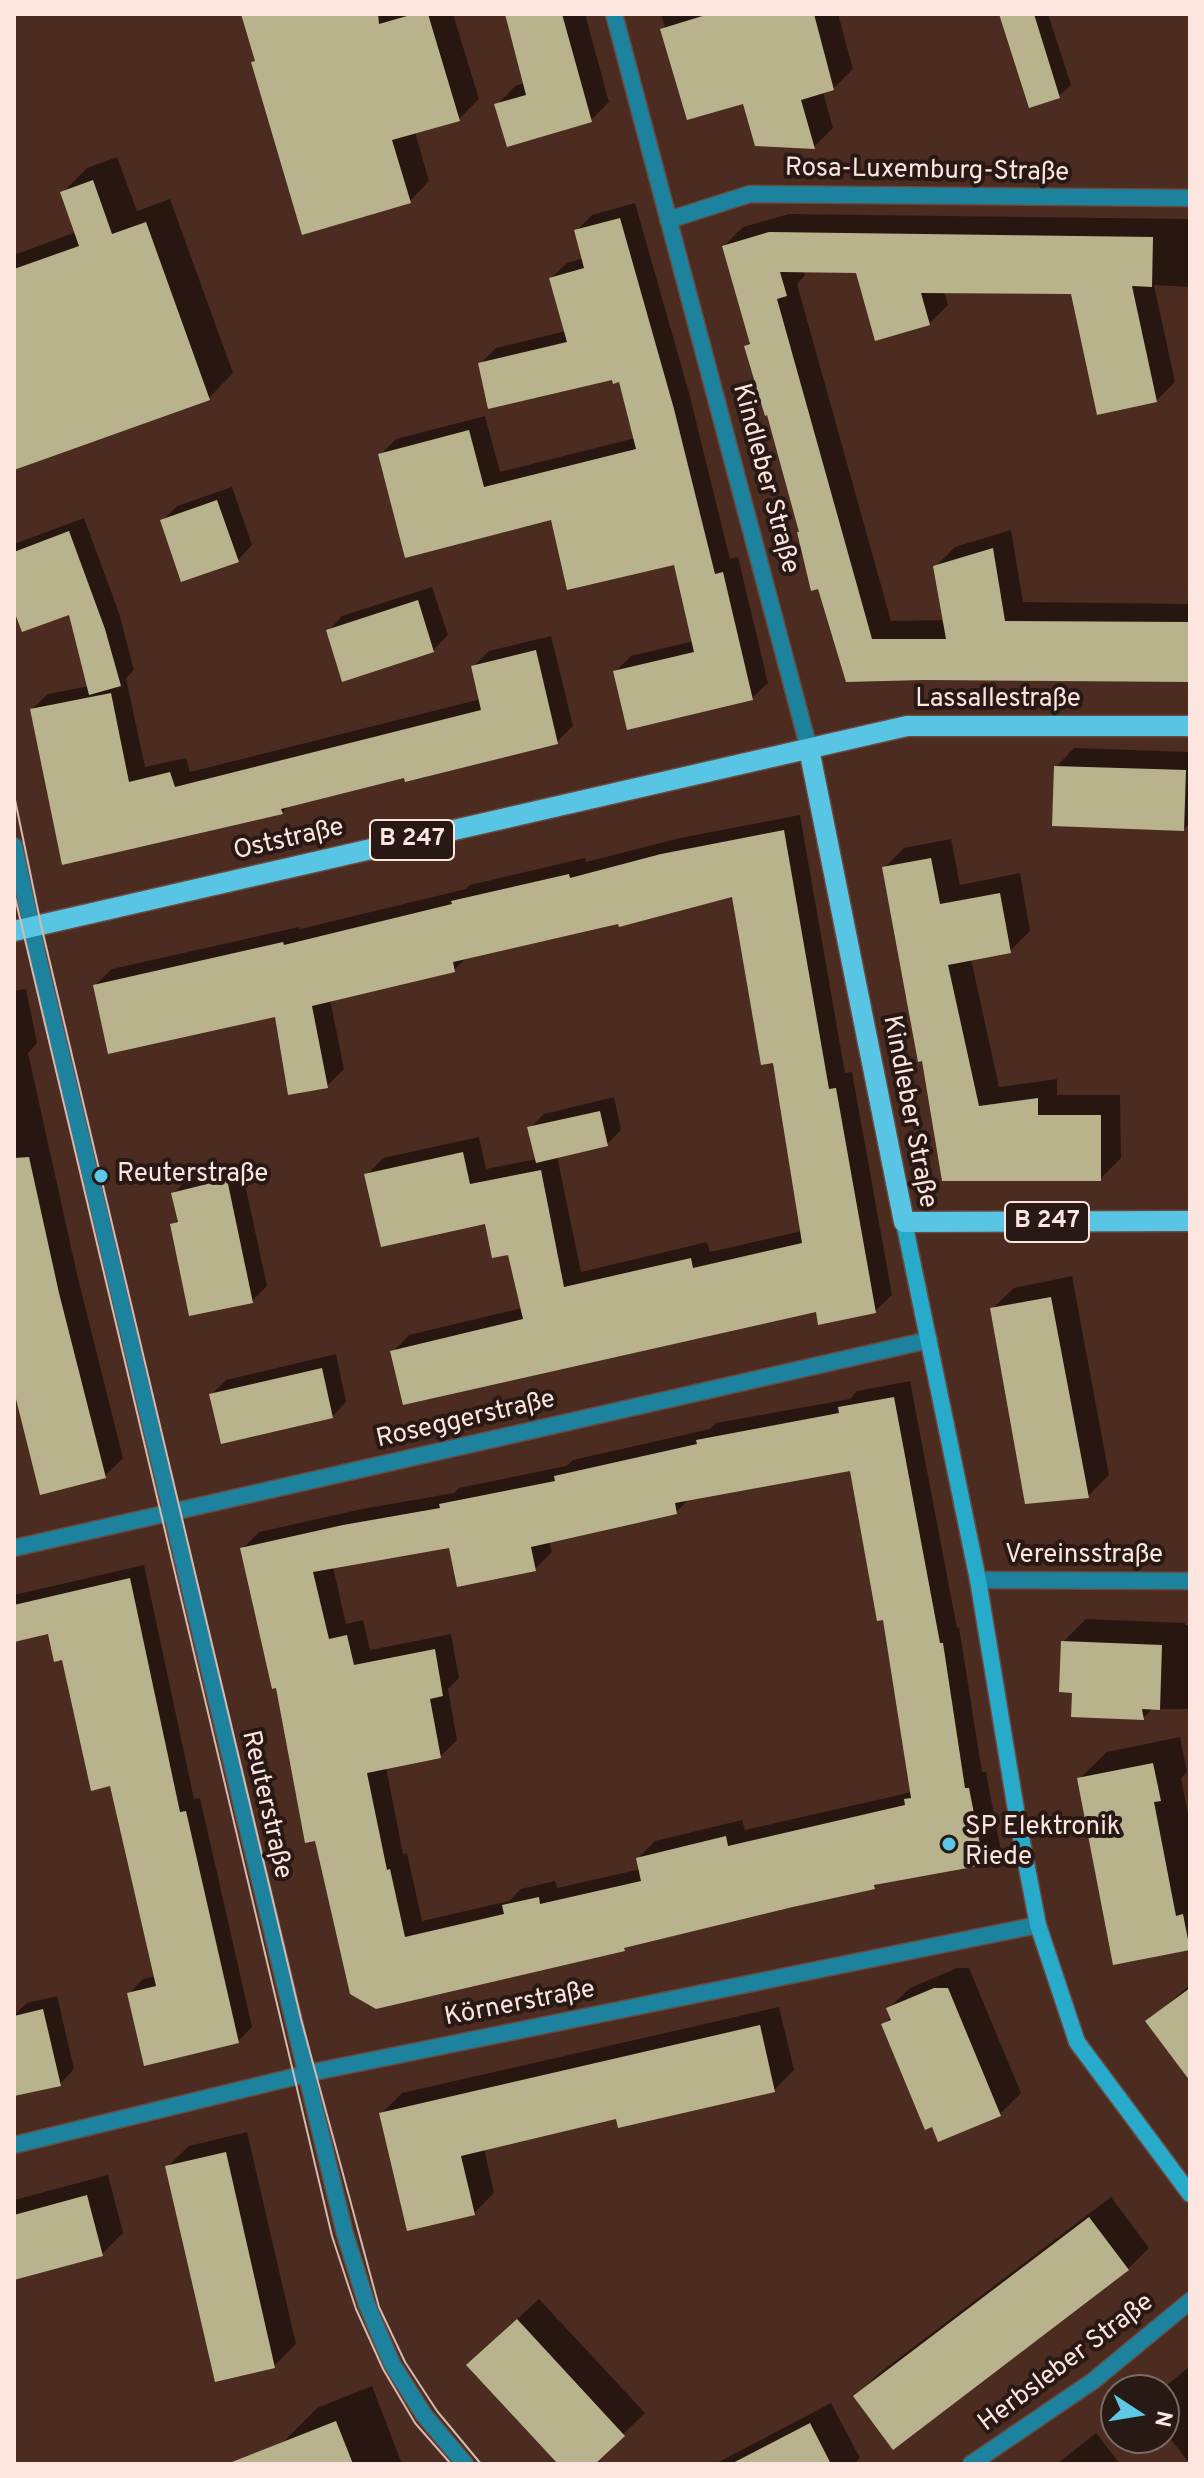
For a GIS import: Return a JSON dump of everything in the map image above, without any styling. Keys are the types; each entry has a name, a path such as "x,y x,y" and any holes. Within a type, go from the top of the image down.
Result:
{"main road":[{"name":"Lassallestraße","path":"809,749 907,726 1190,726"},
{"name":"Oststraße","path":"23,929 809,749"},
{"name":"Kindleber Straße","path":"809,749 978,1580 1038,1925 1077,2042 1190,2194"},
{"name":"B 247","path":"904,1222 1190,1221"}],"street":[{"name":"Kindleber Straße","path":"614,14 809,749"},
{"name":"Rosa-Luxemburg-Straße","path":"668,220 750,194 1190,198"},
{"name":"Reuterstraße","path":"14,846 23,929 171,1513 345,2234 367,2305 392,2364 424,2415 465,2464"},
{"name":"Roseggerstraße","path":"14,1548 929,1340"},
{"name":"Vereinsstraße","path":"978,1580 1190,1581"},
{"name":"Körnerstraße","path":"14,2145 305,2074 1038,1925"},
{"name":"Herbsleber Straße","path":"971,2464 1093,2381 1190,2301"}],"building":[{"path":"241,14 378,14 379,24 414,14 428,14 460,121 392,140 411,203 302,235 251,62 255,61"},
{"path":"505,14 562,14 592,122 507,147 494,104 526,95"},
{"path":"709,14 814,14 834,90 801,100 815,149 755,146 743,104 687,120 660,29"},
{"path":"999,14 1034,14 1060,98 1029,108"},
{"path":"93,180 112,234 146,222 210,400 14,470 14,269 79,246 60,192"},
{"path":"620,218 674,409 715,574 723,572 753,700 627,730 613,671 694,652 674,565 567,590 551,520 405,558 378,454 469,430 484,487 636,449 619,382 613,384 612,380 488,409 478,363 567,342 549,278 584,268 574,230"},
{"path":"769,232 1153,237 1152,287 1132,286 1157,402 1097,415 1071,294 921,293 930,325 875,341 856,273 780,272 787,296 777,299 872,639 946,639 933,566 993,548 1005,621 1190,622 1190,682 846,682 818,589 811,591 799,532 767,415 744,346 750,344 722,246"},
{"path":"217,500 239,562 181,582 160,520"},
{"path":"69,531 105,629 121,686 89,695 69,615 22,632 14,611 14,552"},
{"path":"418,600 434,652 342,682 326,630"},
{"path":"536,650 558,744 405,782 404,778 281,809 283,814 62,865 30,709 111,693 129,782 170,772 175,787 481,710 471,666"},
{"path":"1054,766 1186,770 1184,831 1052,826"},
{"path":"784,830 829,1089 836,1088 876,1313 818,1325 816,1312 403,1405 390,1351 523,1319 508,1255 492,1258 485,1224 381,1247 364,1174 463,1152 470,1184 541,1170 564,1287 691,1258 693,1268 802,1243 773,1063 761,1065 732,897 619,927 618,924 453,962 455,972 312,1006 328,1088 288,1095 275,1017 108,1054 93,985 283,942 284,945 569,874 570,878 661,854"},
{"path":"931,858 940,904 1000,893 1011,953 948,965 979,1106 1038,1098 1038,1115 1101,1115 1101,1181 942,1181 922,1061 918,1062 882,867"},
{"path":"600,1111 608,1146 536,1163 527,1127"},
{"path":"29,1157 59,1293 106,1478 40,1495 14,1391 14,1158"},
{"path":"227,1179 253,1303 189,1316 170,1224 178,1222 171,1193"},
{"path":"1051,1297 1089,1498 1025,1504 990,1308"},
{"path":"322,1368 333,1418 221,1444 209,1394"},
{"path":"894,1397 940,1643 943,1643 965,1788 969,1788 984,1865 874,1885 875,1889 376,2009 350,1994 315,1841 305,1843 276,1688 272,1689 240,1548 440,1508 439,1504 555,1481 554,1476 697,1444 696,1440 839,1413 838,1407","holes":["850,1471 877,1621 883,1620 911,1798 904,1799 905,1805 728,1846 726,1836 636,1858 641,1881 540,1904 539,1897 502,1905 504,1914 405,1937 390,1869 387,1870 367,1773 441,1758 430,1699 443,1696 435,1649 354,1665 347,1635 329,1639 313,1572 449,1548 457,1587 536,1571 531,1547 677,1514 675,1503"]},
{"path":"130,1578 180,1812 186,1811 239,2043 144,2066 127,1993 156,1986 110,1786 91,1791 62,1660 54,1662 48,1634 14,1642 14,1605"},
{"path":"1061,1641 1162,1645 1160,1710 1142,1709 1144,1720 1071,1717 1072,1693 1059,1692"},
{"path":"1153,1763 1161,1801 1154,1802 1176,1916 1183,1914 1190,1950 1113,1965 1077,1778"},
{"path":"934,1988 948,1988 1001,2116 938,2142 932,2127 925,2130 881,2024 891,2020 886,2008"},
{"path":"1190,1988 1190,2081 1145,2021"},
{"path":"43,2009 61,2086 14,2096 14,2016"},
{"path":"760,2025 775,2092 618,2128 616,2119 461,2156 475,2215 407,2231 379,2113"},
{"path":"226,2152 275,2368 215,2382 165,2166"},
{"path":"87,2195 103,2256 14,2280 14,2215"},
{"path":"1089,2217 1129,2270 893,2450 853,2396"},
{"path":"517,2319 625,2436 595,2464 558,2464 466,2365"},
{"path":"336,2421 353,2464 232,2464 232,2462"},
{"path":"810,2423 831,2464 731,2464"}],"tram line":[{"path":"14,795 41,925 301,2019 379,2307 405,2362 437,2411 481,2464"},
{"path":"14,893 332,2236 356,2309 383,2369 415,2423 451,2464"}],"place":[{"name":"Reuterstraße","path":"101,1176"},
{"name":"SP Elektronik Riede","path":"949,1844"}]}
